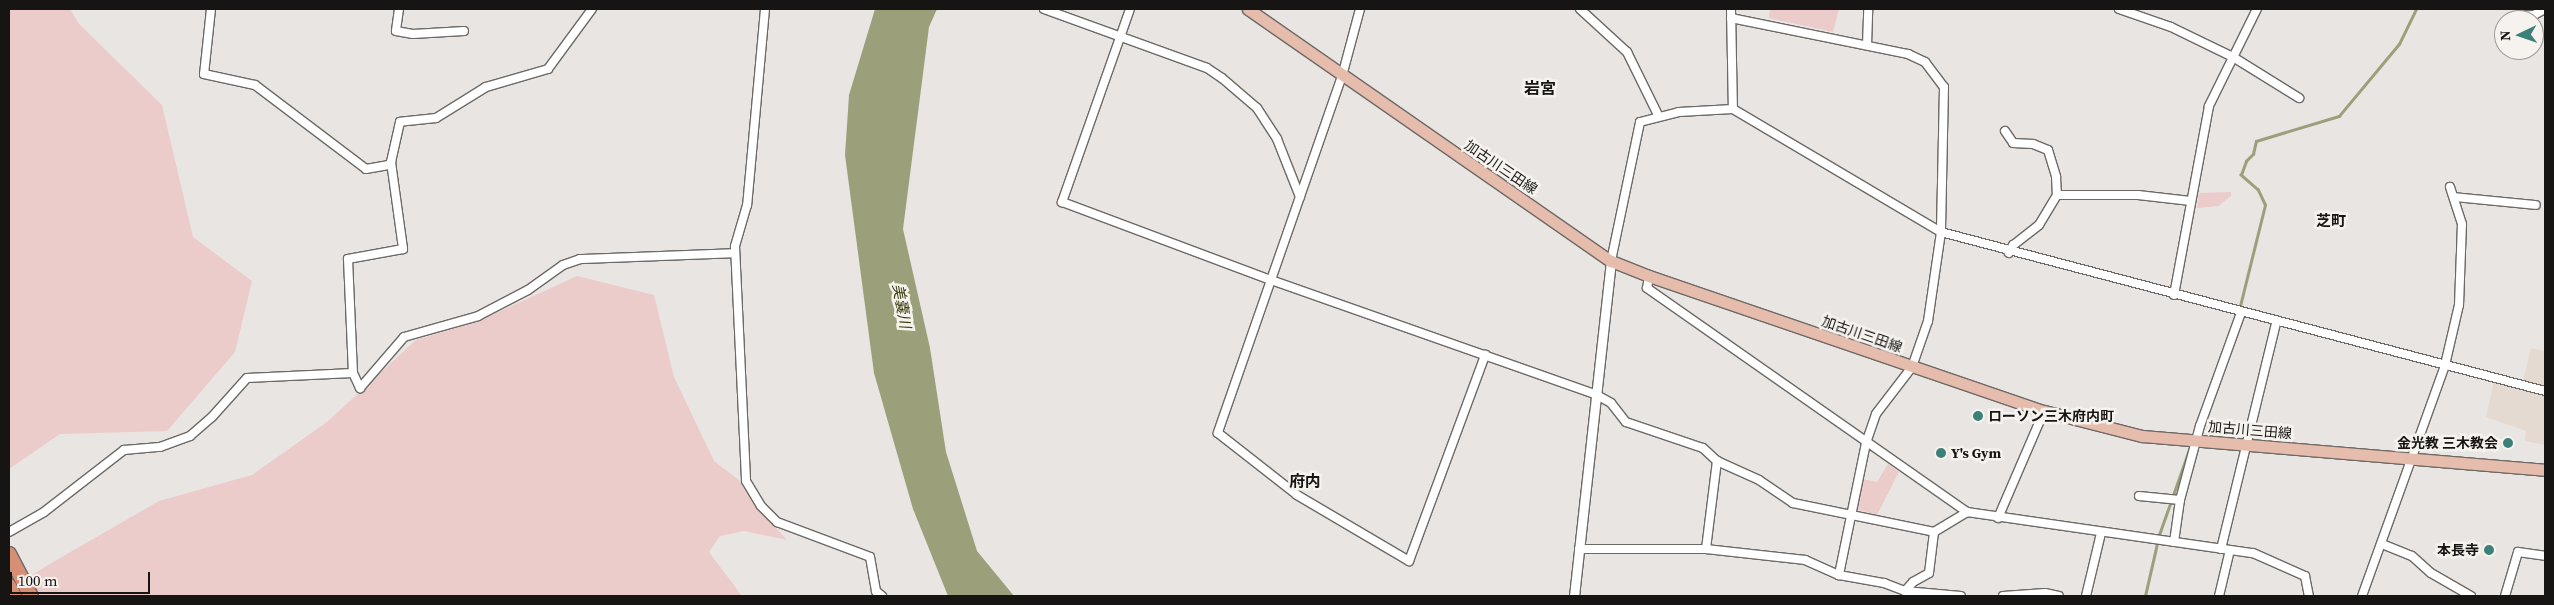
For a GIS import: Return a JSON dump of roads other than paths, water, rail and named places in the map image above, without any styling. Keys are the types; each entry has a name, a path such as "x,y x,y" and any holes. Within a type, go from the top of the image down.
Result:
{"highway":[{"path":"9,554 31,596"},
{"path":"9,586 14,596"}],"main road":[{"name":"加古川三田線","path":"1248,9 1342,76 1611,260 1649,276 2044,411 2142,436 2545,470"}],"street":[{"path":"211,9 204,74 255,85 366,169 389,165 391,162"},
{"path":"399,9 396,31 413,34 464,31"},
{"path":"592,9 548,69 486,87 436,118 400,122 391,162 403,249 348,258 353,373 360,388 390,349 404,337 478,316 572,262 735,253"},
{"path":"765,9 747,205 735,253 746,481 761,506 777,522 870,557 876,592 882,596"},
{"path":"1044,9 1207,68 1257,108 1277,139 1300,197"},
{"path":"1130,9 1062,202 1271,280 1595,394 1611,403 1626,422 1703,448 1717,461 1759,480 1793,503 1934,532 1967,512"},
{"path":"1360,9 1342,76 1218,433 1297,495 1409,561 1485,355"},
{"path":"1580,9 1627,52 1658,115"},
{"path":"1730,9 1733,110"},
{"path":"1867,45 1868,9"},
{"path":"2119,9 2171,27 2233,57 2299,98"},
{"path":"2174,295 2209,106 2257,9"},
{"path":"1731,18 1908,54 1925,62 1944,87 1942,232 1928,322 1912,367 1876,414 1866,443 1839,575"},
{"path":"1573,596 1611,260 1640,122 1658,115 1733,110 1942,232 2009,253 2545,391"},
{"path":"2005,131 2013,143 2033,144 2048,150 2056,177 2057,195 2039,225 2013,245 2009,253"},
{"path":"2362,596 2445,365 2459,305 2462,224 2450,187"},
{"path":"2057,195 2138,195 2191,201"},
{"path":"2454,197 2536,205"},
{"path":"1649,276 1647,288 1967,512 1998,518 2252,553 2305,576 2309,596"},
{"path":"2174,542 2180,500 2196,440 2238,312"},
{"path":"2221,548 2244,444 2276,323"},
{"path":"9,532 44,512 124,450 160,447 190,436 212,417 246,378 353,373"},
{"path":"1998,518 2044,411"},
{"path":"1706,549 1717,461"},
{"path":"2139,496 2180,500"},
{"path":"1905,591 1913,582 1929,573 1934,532"},
{"path":"2086,596 2101,532"},
{"path":"2382,544 2412,556 2432,573 2471,596"},
{"path":"1579,549 1706,549 1805,560 1839,575 1884,583 1905,591 1961,596"},
{"path":"2219,596 2230,550"},
{"path":"2506,596 2518,552 2545,556"},
{"path":"2003,596 2045,593 2059,596"}],"water":[{"name":"美嚢川","path":"875,9 937,9 929,27 903,229 930,348 946,452 977,551 1014,596 948,596 913,509 874,373 845,155 849,95"}],"waterway":[{"path":"2239,310 2265,205 2258,190 2241,175 2246,161 2253,154 2256,141 2339,116 2399,44 2416,9"},
{"path":"2193,437 2231,329"},
{"path":"2145,596 2159,535 2191,444"}],"place":[{"name":"ローソン三木府内町","path":"1978,416"},
{"name":"金光教 三木教会","path":"2508,443"},
{"name":"Y's Gym","path":"1941,453"},
{"name":"本長寺","path":"2489,550"}],"district":[{"name":"岩宮","path":"1540,88"},
{"name":"芝町","path":"2331,221"},
{"name":"府内","path":"1305,481"}]}
